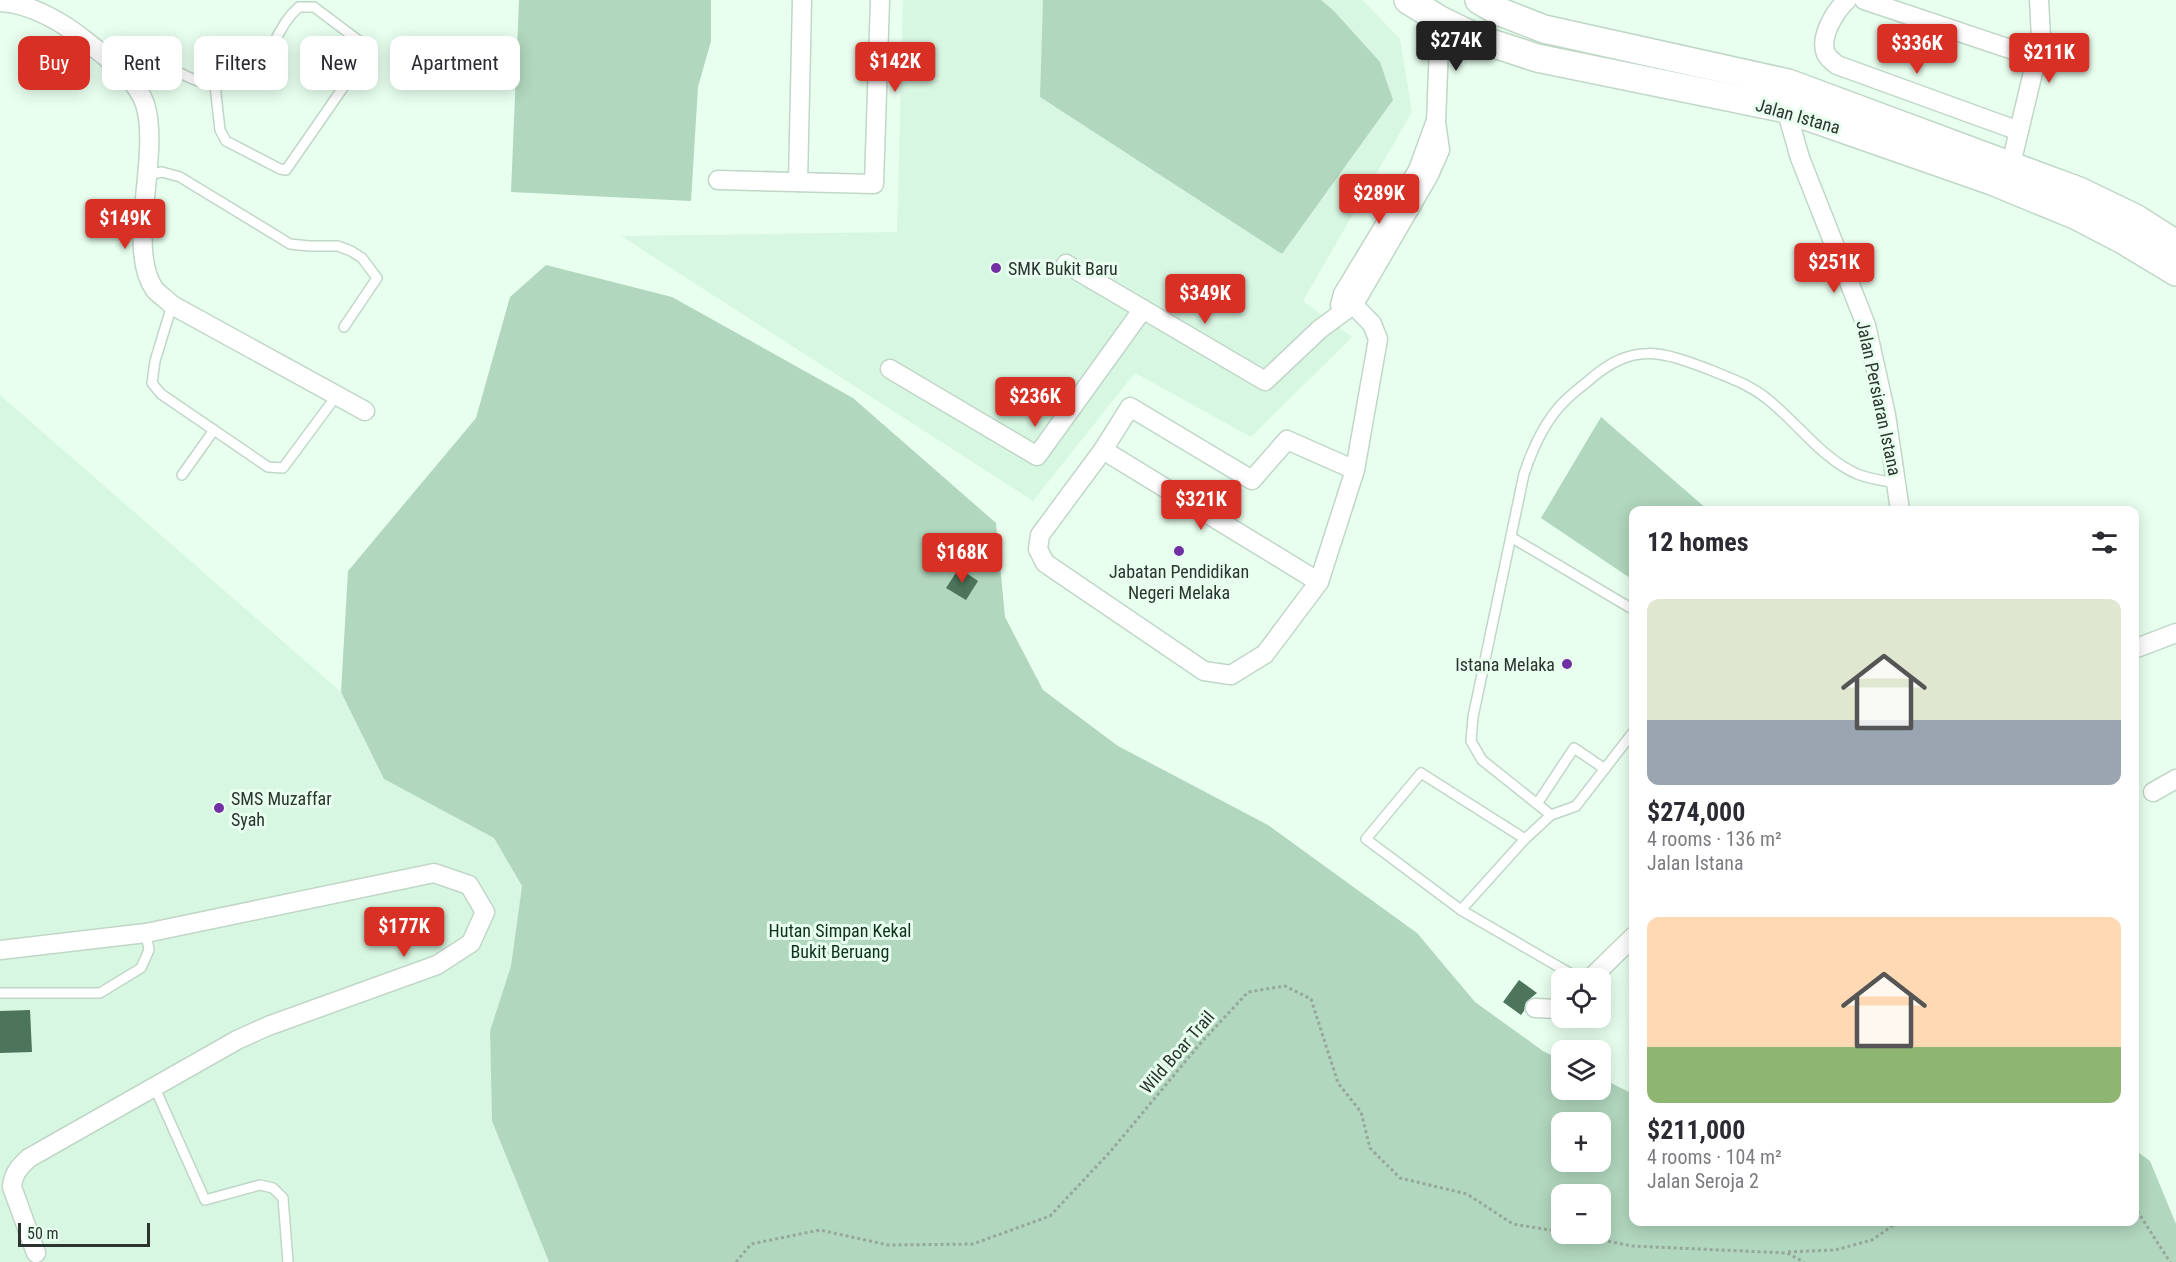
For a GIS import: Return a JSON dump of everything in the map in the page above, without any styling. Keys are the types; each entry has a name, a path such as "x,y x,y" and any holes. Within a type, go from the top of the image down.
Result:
{"main road":[{"name":"Jalan Istana","path":"1408,0 1438,10 1479,39 1537,58 1787,96 2077,216 2176,272"},
{"name":"Jalan Istana","path":"1479,0 1498,11 1544,29 1589,39 1787,96 2011,164 2079,190 2135,218 2176,244"},
{"path":"1438,10 1461,12 1541,38 1589,39"}],"street":[{"path":"798,182 802,0"},
{"path":"718,180 874,184 880,0"},
{"path":"1847,0 1829,24 1825,43 1826,53 1836,65 2019,131"},
{"path":"1864,0 2037,58"},
{"path":"2011,164 2041,39 2039,0"},
{"path":"0,2 9,2 41,13 76,33 102,53"},
{"path":"1066,264 1265,381 1336,316 1349,299 1418,170 1436,122 1438,10"},
{"path":"136,90 144,103 150,130 143,245 146,270 155,289 172,305 364,411"},
{"name":"Jalan Persiaran Istana","path":"1787,96 1800,158 1866,325 1886,415 1899,506"},
{"path":"1349,299 1372,324 1377,339 1356,470 1319,582 1265,654 1231,675 1204,671 1045,563 1038,549 1040,535 1103,450 1130,407 1252,480 1287,440 1356,470"},
{"path":"890,369 1037,456 1143,309"},
{"path":"1103,450 1319,582"},
{"path":"2139,647 2176,633"},
{"path":"2153,792 2176,779"},
{"path":"0,950 146,933 434,873 469,885 485,912 471,943 437,965 268,1026 237,1040 29,1158 13,1176 12,1187 36,1253"},
{"path":"1601,968 1629,941"},
{"path":"1535,1008 1551,1009"}],"lane":[{"path":"215,90 220,130 226,141 280,170 286,170 367,53 366,46 314,7 302,3 288,17 277,36"},
{"path":"147,175 162,172 180,177 290,244 338,246 362,258 377,278 344,327"},
{"path":"172,305 155,362 152,383 161,394 268,467 284,468 338,395"},
{"path":"1551,815 1482,760 1471,741 1473,717 1524,474 1532,450 1545,426 1560,406 1614,361 1635,354 1659,353 1745,384 1766,398 1835,461 1855,473 1875,480 1896,483"},
{"path":"182,475 214,430"},
{"path":"1511,537 1629,607"},
{"path":"1461,909 1525,839 1551,815 1576,806 1629,738"},
{"path":"1537,804 1574,748 1605,769"},
{"path":"1525,839 1421,773 1366,839 1461,909 1561,968"},
{"path":"0,993 100,993 141,968 149,950 146,933"},
{"path":"154,1086 205,1200 260,1185 273,1188 282,1198 288,1262"}],"path":[{"name":"Wild Boar Trail","path":"736,1262 751,1244 820,1230 888,1245 973,1244 1050,1216 1110,1152 1199,1045 1248,992 1285,986 1311,999 1338,1083 1361,1113 1370,1148 1400,1178 1467,1194 1514,1224 1551,1230"},
{"path":"2139,1214 2170,1262"},
{"path":"1611,1242 1632,1246 1787,1252 1835,1250 1872,1240 1892,1226"},
{"path":"1787,1252 1804,1262"}],"shaded area":[{"name":"SMK Bukit Baru","path":"903,0 1363,0 1400,39 1412,112 1303,301 1352,337 1251,437 1135,373 1033,501 621,236 897,232"},
{"name":"SMS Muzaffar Syah","path":"0,395 341,692 384,779 494,838 522,886 511,966 490,1031 492,1121 549,1262 0,1262"}],"green space":[{"path":"519,0 711,0 711,41 698,87 691,201 511,192 515,90 520,90 520,36 518,36"},
{"path":"1043,0 1321,0 1334,11 1380,62 1393,100 1282,254 1040,97"},
{"name":"Hutan Simpan Kekal Bukit Beruang","path":"546,265 672,297 853,398 996,523 1005,617 1043,690 1118,746 1268,825 1417,933 1475,1002 1551,1055 1551,1100 1611,1100 1611,1083 1629,1092 1629,1226 2139,1226 2139,1153 2150,1161 2176,1224 2176,1262 549,1262 492,1121 490,1031 511,966 522,886 494,838 384,779 341,692 348,571 476,418 510,297"},
{"path":"1601,417 1703,506 1629,506 1629,577 1541,518"}],"building":[{"path":"959,568 978,581 966,600 946,588"},
{"path":"1519,980 1537,993 1526,1002 1521,1015 1503,1002"},
{"path":"30,1010 32,1052 0,1053 0,1011"}],"place":[{"name":"SMK Bukit Baru","path":"996,268"},
{"name":"Jabatan Pendidikan Negeri Melaka","path":"1179,551"},
{"name":"Istana Melaka","path":"1567,664"},
{"name":"SMS Muzaffar Syah","path":"219,808"}]}
